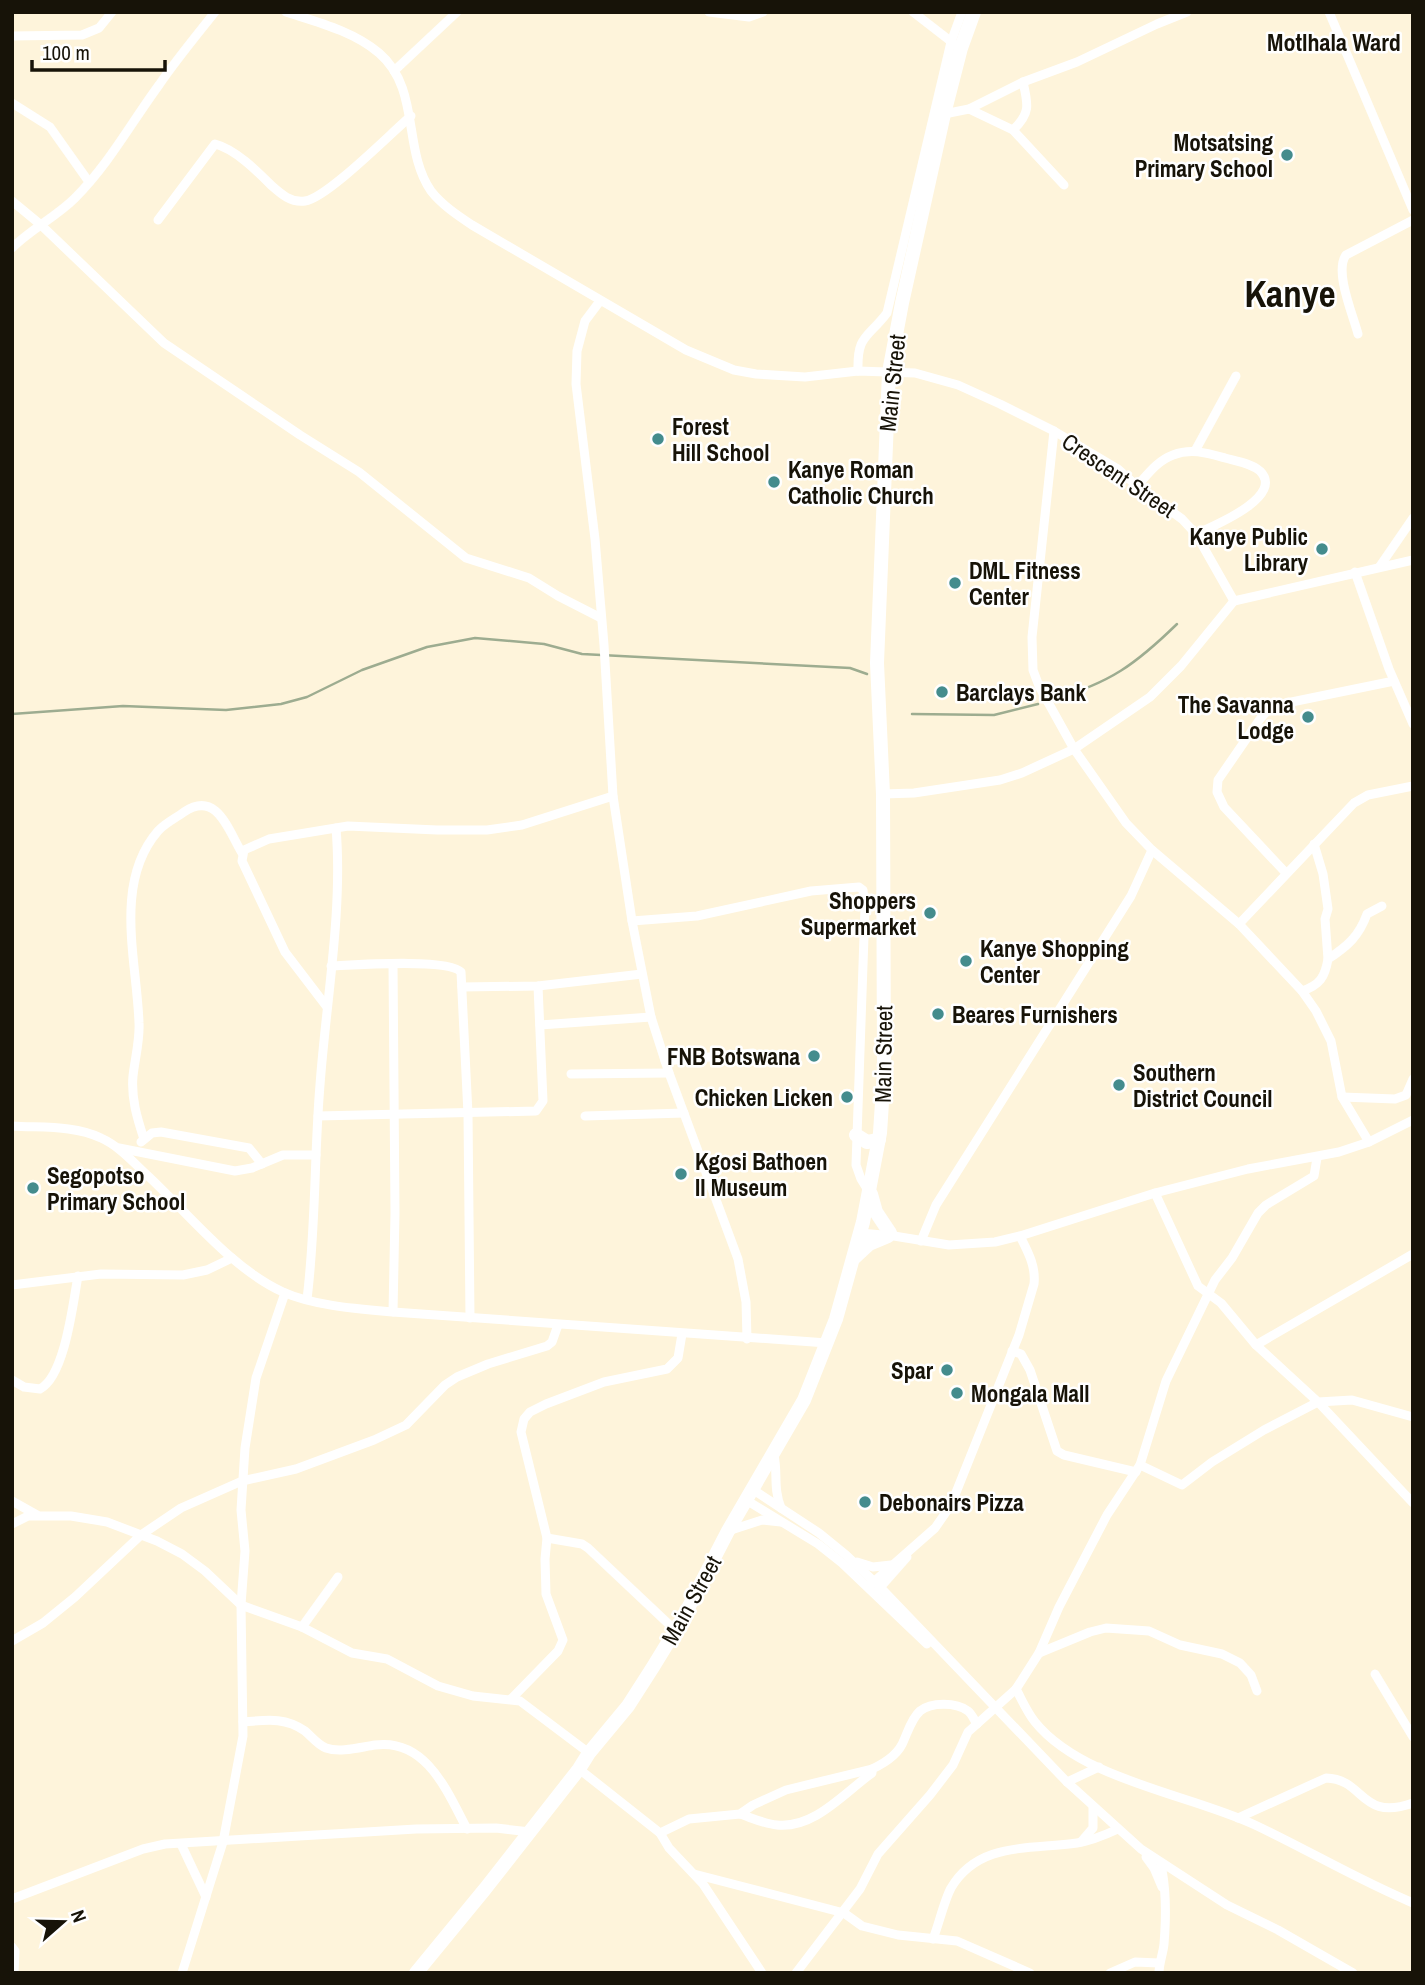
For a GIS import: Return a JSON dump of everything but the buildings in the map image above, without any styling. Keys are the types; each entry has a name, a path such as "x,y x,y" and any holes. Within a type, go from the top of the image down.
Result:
{"highway":[{"name":"Main Street","path":"416,1973 628,1706 675,1630 728,1531 804,1400 827,1343 853,1260 879,1140 884,1072 883,794 877,663 889,372 956,45 974,12"},
{"path":"856,1135 867,1142 879,1140"},
{"path":"853,1260 862,1249 891,1235 874,1208 870,1187"}],"street":[{"path":"12,36 82,35 99,28 112,12"},
{"path":"12,248 70,203 89,182 128,134 158,86 215,12"},
{"path":"286,12 328,25 365,43 379,52 394,71 457,12"},
{"path":"709,12 750,17 763,12"},
{"path":"913,12 956,45"},
{"path":"858,371 857,352 860,342 887,313 956,45 962,12"},
{"path":"944,114 970,109 1023,82 1077,62 1187,12"},
{"path":"1329,12 1413,210"},
{"name":"Crescent Street","path":"394,71 405,94 421,168 430,189 442,204 472,225 686,350 734,370 806,377 858,371 915,373 958,385 1054,431 1118,469 1182,519 1196,534 1234,601"},
{"path":"1013,130 1024,120 1028,104 1023,82"},
{"path":"12,103 50,127 89,182"},
{"path":"970,109 1013,130 1064,185"},
{"path":"158,220 215,144 230,151 281,194 293,200 305,201 324,192 411,116"},
{"path":"12,201 41,225 164,342 359,472 466,558 528,578 601,618"},
{"path":"1358,334 1341,273 1341,262 1346,255 1413,220"},
{"path":"600,301 585,321 577,351 576,384 595,539 606,672 612,796 651,1017 738,1259 746,1302 747,1339"},
{"path":"1195,451 1236,376"},
{"path":"1054,431 1032,637 1033,670 1039,686 1074,749 1126,823 1239,924 1302,991 1316,1010 1328,1034 1342,1097 1369,1142"},
{"path":"1137,486 1158,462 1173,455 1195,451 1248,464 1259,470 1264,477 1265,486 1260,495 1242,513 1196,534"},
{"path":"1380,566 1413,518"},
{"path":"883,794 914,793 1000,780 1022,773 1074,749 1150,697 1181,666 1234,601 1413,559"},
{"path":"1355,572 1394,681 1413,724"},
{"path":"1286,873 1224,807 1217,792 1218,780 1260,719 1277,705 1394,681"},
{"path":"1239,924 1354,803 1368,795 1413,786"},
{"path":"242,853 269,839 356,825 487,830 522,825 612,796"},
{"path":"144,1139 135,1110 133,1079 140,1025 131,910 134,878 146,848 160,829 193,806 207,804 217,811 242,853 242,861 285,952 327,1007"},
{"path":"307,1299 313,1253 318,1116 337,880 335,828"},
{"path":"1302,991 1316,987 1325,975 1328,959 1325,919 1328,909 1323,874 1314,844"},
{"path":"921,1241 936,1205 1131,896 1152,849"},
{"path":"632,921 728,911 811,891 859,887 863,890 865,908 856,1165 861,1179 870,1187"},
{"path":"1328,959 1343,949 1361,930 1367,914 1382,906"},
{"path":"393,964 393,1312"},
{"path":"331,966 454,966 461,972 468,1114 470,1318"},
{"path":"462,987 538,986 642,974"},
{"path":"318,1116 532,1112 542,1104 538,986"},
{"path":"540,1025 651,1017"},
{"path":"665,1061 753,1053"},
{"path":"571,1073 669,1073"},
{"path":"1342,1097 1395,1099 1406,1095 1413,1079"},
{"path":"585,1116 684,1113"},
{"path":"862,1228 949,1245 969,1245 1020,1236 1155,1193 1248,1169 1317,1158 1369,1142 1413,1121"},
{"path":"12,1126 72,1129 102,1138 118,1148 244,1269 285,1293 307,1299 350,1308 393,1312 827,1343"},
{"path":"133,1151 152,1133 161,1132 249,1148 262,1164"},
{"path":"118,1148 235,1171 283,1155 316,1155"},
{"path":"796,1973 844,1913 878,1854 953,1765 968,1732 1016,1689 1039,1653 1059,1606 1107,1515 1138,1469 1166,1381 1209,1293 1258,1213 1266,1205 1314,1176 1317,1158"},
{"path":"1155,1193 1196,1283 1231,1313 1256,1345 1318,1402 1413,1503"},
{"path":"875,1587 935,1528 951,1505 1027,1309 1035,1276 1020,1236"},
{"path":"1256,1345 1413,1254"},
{"path":"12,1285 101,1274 155,1277 183,1275 207,1270 232,1258"},
{"path":"12,1380 24,1387 40,1389 51,1379 66,1344 78,1276"},
{"path":"182,1973 223,1842 236,1778 243,1722 241,1605 245,1551 241,1510 242,1481 249,1412 256,1378 285,1293"},
{"path":"12,1642 43,1623 141,1535 181,1508 242,1481 296,1469 347,1452 392,1432 406,1425 445,1385 457,1377 488,1364 547,1346 552,1342 558,1325"},
{"path":"511,1699 562,1645 562,1634 546,1594 547,1538 521,1432 524,1419 530,1412 546,1404 604,1382 667,1369 678,1358 682,1334"},
{"path":"1012,1351 1021,1354 1030,1370 1057,1451 1064,1455 1138,1469 1183,1484 1212,1462 1264,1430 1318,1402 1352,1399 1413,1417"},
{"path":"774,1455 775,1490 782,1509"},
{"path":"749,1494 782,1509 819,1533 852,1560 912,1630 971,1682"},
{"path":"749,1494 783,1522 818,1544 875,1587 902,1611 1067,1782 1140,1849 1227,1905 1278,1930 1353,1973"},
{"path":"12,1501 37,1515"},
{"path":"12,1524 29,1516 71,1516 107,1522 157,1541 182,1554 241,1605 302,1627 352,1653 387,1659 438,1686 473,1696 511,1699 527,1705 589,1753"},
{"path":"728,1531 762,1520 783,1522"},
{"path":"547,1538 582,1544 588,1548 675,1630"},
{"path":"852,1560 873,1567 892,1569"},
{"path":"892,1569 894,1597 902,1611"},
{"path":"302,1627 338,1577"},
{"path":"1039,1653 1106,1628 1149,1631 1180,1645 1222,1654 1240,1663 1251,1675 1257,1691"},
{"path":"1375,1674 1413,1737"},
{"path":"1016,1689 1034,1721 1068,1751 1099,1767 1238,1818 1369,1885 1413,1903"},
{"path":"740,1814 786,1790 872,1769 884,1763 901,1747 909,1728 923,1709 952,1705 970,1712 977,1724"},
{"path":"243,1722 277,1719 288,1721 327,1748 401,1745 426,1762 444,1787 467,1829"},
{"path":"1067,1782 1099,1767"},
{"path":"579,1769 660,1833 669,1848 694,1874 762,1973"},
{"path":"660,1833 688,1819 740,1814 774,1825 797,1825 826,1808 872,1773 872,1769"},
{"path":"1238,1818 1326,1778 1336,1778 1344,1782 1382,1809 1413,1803"},
{"path":"1080,1843 1093,1828 1093,1807"},
{"path":"12,1899 143,1849 165,1844 415,1829 496,1828 530,1832"},
{"path":"933,1939 951,1888 968,1867 989,1854 1002,1850 1080,1843 1118,1829"},
{"path":"181,1844 206,1898"},
{"path":"1140,1849 1154,1868 1163,1889"},
{"path":"1110,1973 1135,1962 1159,1968 1164,1936 1164,1880 1161,1864"},
{"path":"694,1874 844,1913 862,1926 898,1935 957,1941 1007,1969 1030,1973"},
{"path":"13,1950 15,1973"}],"waterway":[{"path":"1054,699 1107,679 1135,661 1177,624"},
{"path":"12,714 123,706 226,710 281,704 307,697 362,670 427,647 475,638 544,644 582,654 850,668 867,674"},
{"path":"912,714 994,715 1038,704"}],"place":[{"name":"Motsatsing Primary School","path":"1287,155"},
{"name":"Forest Hill School","path":"658,439"},
{"name":"Kanye Roman Catholic Church","path":"774,482"},
{"name":"Kanye Public Library","path":"1322,549"},
{"name":"DML Fitness Center","path":"955,583"},
{"name":"Barclays Bank","path":"942,692"},
{"name":"The Savanna Lodge","path":"1308,717"},
{"name":"Shoppers Supermarket","path":"930,913"},
{"name":"Kanye Shopping Center","path":"966,961"},
{"name":"Beares Furnishers","path":"938,1014"},
{"name":"FNB Botswana","path":"814,1056"},
{"name":"Southern District Council","path":"1119,1085"},
{"name":"Chicken Licken","path":"847,1097"},
{"name":"Kgosi Bathoen II Museum","path":"681,1174"},
{"name":"Segopotso Primary School","path":"33,1188"},
{"name":"Spar","path":"947,1370"},
{"name":"Mongala Mall","path":"957,1393"},
{"name":"Debonairs Pizza","path":"865,1502"}],"district":[{"name":"Motlhala Ward","path":"1334,42"},
{"name":"Kanye","path":"1290,294"}]}
